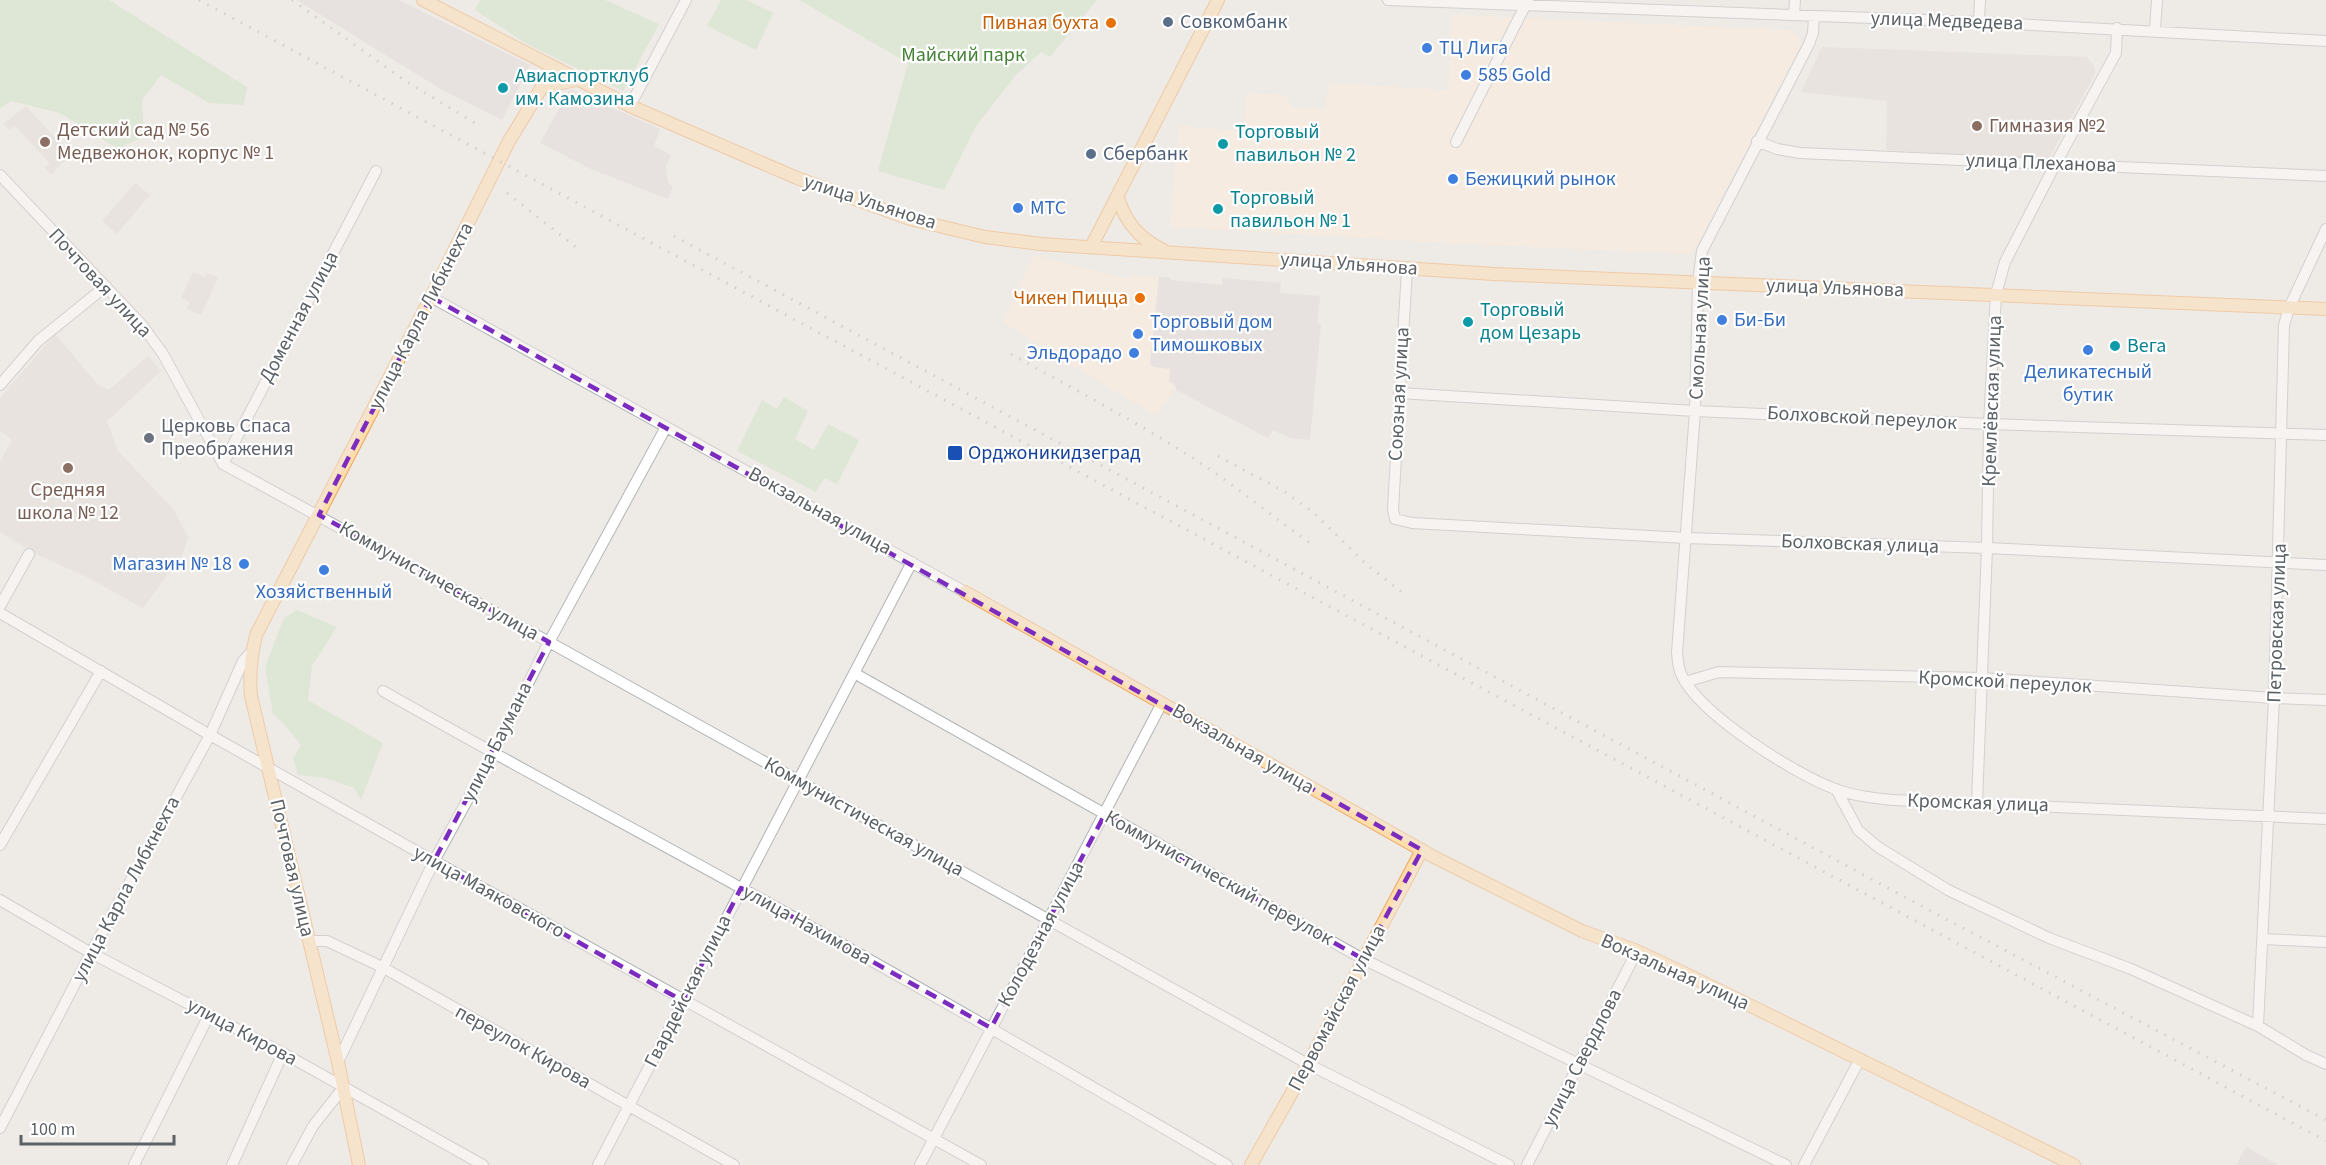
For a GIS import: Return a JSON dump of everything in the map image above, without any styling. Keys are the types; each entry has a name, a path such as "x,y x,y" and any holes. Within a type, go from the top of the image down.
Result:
{"main road":[{"name":"улица Ульянова","path":"423,0 630,106 797,178 910,219 985,237 1033,243 1407,269 2326,309"},
{"path":"1091,247 1218,0"},
{"path":"536,59 541,71 543,86 576,80"},
{"name":"улица Карла Либкнехта","path":"287,577 509,141 543,86"},
{"path":"1118,198 1132,228 1151,244 1167,252"},
{"name":"Почтовая улица","path":"287,577 256,635 249,675 251,696 338,1062 359,1165"},
{"name":"Вокзальная улица","path":"965,592 1422,850 1573,927 1637,951 2074,1165"},
{"name":"Первомайская улица","path":"1251,1165 1308,1064 1422,850"}],"street":[{"path":"630,106 686,0"},
{"name":"улица Медведева","path":"1388,0 1527,3 1978,22 2326,40"},
{"path":"1794,15 1795,0"},
{"path":"1978,22 1980,0"},
{"path":"2155,30 2157,0"},
{"path":"1456,142 1527,3"},
{"name":"Смольная улица","path":"1678,665 1695,411 1698,282 1702,251 1809,44 1813,33 1814,16"},
{"name":"Кремлёвская улица","path":"1977,802 1987,548 1989,424 1996,294 2005,262 2055,163 2116,53 2116,28"},
{"name":"улица Плеханова","path":"1757,141 1776,149 1800,153 2326,176"},
{"name":"Доменная улица","path":"223,464 375,171"},
{"name":"Почтовая улица","path":"0,175 142,325 163,354 223,464"},
{"name":"Петровская улица","path":"2258,1026 2274,698 2284,325 2289,308 2326,229"},
{"name":"Союзная улица","path":"1395,519 1393,509 1407,269"},
{"path":"0,385 38,341 106,286"},
{"name":"Вокзальная улица","path":"431,297 965,592"},
{"name":"Болховской переулок","path":"1399,393 1695,411 1989,424 2326,435"},
{"name":"улица Баумана","path":"338,1062 434,861 493,753 549,642 666,427"},
{"name":"Коммунистическая улица","path":"223,464 549,642 1308,1064 1509,1165"},
{"name":"Болховская улица","path":"1395,519 1412,523 1686,538 1987,548 2326,565"},
{"path":"0,606 29,554"},
{"name":"Гвардейская улица","path":"598,1165 912,562"},
{"name":"улица Маяковского","path":"0,613 210,735 683,1001 981,1165"},
{"name":"улица Карла Либкнехта","path":"0,1128 91,953 210,735 243,661 252,651"},
{"name":"Кромская улица","path":"1678,665 1686,682 1698,698 1735,731 1781,760 1836,789 1874,798 2326,819"},
{"path":"0,845 101,670"},
{"name":"Коммунистический переулок","path":"854,672 1363,959 1786,1165"},
{"name":"Кромской переулок","path":"1686,682 1719,672 1982,678 2326,700"},
{"name":"улица Нахимова","path":"383,691 991,1028 1227,1165"},
{"name":"Колодезная улица","path":"920,1165 1162,703"},
{"path":"1836,789 1858,830 1878,847 1948,890 2049,938 2131,969 2258,1026 2306,1055 2326,1064"},
{"name":"улица Кирова","path":"0,900 91,953 283,1053 483,1165"},
{"path":"2264,939 2326,942"},
{"name":"переулок Кирова","path":"309,940 327,941 382,967 734,1165"},
{"name":"улица Свердлова","path":"1527,1165 1637,951"},
{"path":"134,1165 209,1015"},
{"path":"232,1165 283,1053"},
{"path":"1804,1165 1860,1059"},
{"path":"292,1165 312,1126 343,1088"}],"highlighted area":[{"path":"431,297 1422,850 1363,959 1105,814 991,1028 741,888 683,1001 434,861 549,642 319,515"}],"shaded area":[{"path":"297,0 399,0 530,65 502,120 442,90"},
{"name":"Бежицкий рынок","path":"1452,15 1791,30 1798,35 1801,45 1692,254 1170,227 1179,126 1244,131 1246,93 1285,95 1293,107 1325,109 1329,83 1448,90"},
{"name":"Гимназия №2","path":"1822,47 2087,57 2094,66 2095,74 2048,160 1886,150 1887,101 1801,92"},
{"path":"570,89 660,129 654,146 671,155 666,167 668,183 673,187 668,199 593,170 540,143"},
{"name":"Детский сад № 56 Медвежонок, корпус № 1","path":"26,106 70,154 51,175 45,168 50,163 15,126 9,130 3,124"},
{"path":"135,183 150,195 117,234 102,221"},
{"path":"1033,256 1129,279 1131,275 1159,277 1150,364 1154,367 1170,369 1176,386 1157,416 1003,322"},
{"path":"193,272 205,277 207,273 218,278 201,315 187,309 190,302 181,298"},
{"path":"1159,277 1222,285 1223,278 1281,283 1280,293 1320,296 1317,323 1321,324 1310,440 1290,438 1273,430 1268,438 1176,390 1176,386 1169,381 1170,369 1154,367 1150,364"},
{"name":"Средняя школа № 12","path":"55,334 98,385 109,390 148,356 161,371 107,421 118,451 174,510 188,537 183,553 143,608 89,578 36,554 0,532 0,461 12,440 0,431 0,398"},
{"path":"2246,1147 2278,1165 2236,1165"}],"green space":[{"path":"0,0 109,0 247,87 244,105 209,103 161,75 142,100 144,136 118,149 60,113 11,101 0,108"},
{"path":"480,0 605,0 659,24 623,91 525,43 475,10"},
{"path":"721,0 747,0 773,13 756,50 707,26"},
{"name":"Майский парк","path":"799,0 1097,0 1050,57 1041,52 1016,75 976,126 944,190 878,171 908,63"},
{"path":"784,397 808,411 795,439 814,450 828,424 859,440 837,484 824,478 816,492 737,451 762,400 777,409"},
{"path":"297,610 337,627 312,666 308,700 383,743 361,800 354,788 326,778 298,775 293,758 301,745 273,714 265,667 284,618"}],"railway":[{"path":"199,0 2326,1141"},
{"path":"292,0 404,80 475,123"},
{"path":"507,193 581,251"},
{"path":"674,236 1929,910 2326,1120"},
{"path":"1011,354 1179,449 1313,545"},
{"path":"1218,456 1285,492 1312,511 1367,565 1407,596"}],"place":[{"name":"Совкомбанк","path":"1168,22"},
{"name":"Пивная бухта","path":"1111,23"},
{"name":"ТЦ Лига","path":"1427,48"},
{"name":"585 Gold","path":"1466,75"},
{"name":"Авиаспортклуб им. Камозина","path":"503,88"},
{"name":"Гимназия №2","path":"1977,126"},
{"name":"Детский сад № 56 Медвежонок, корпус № 1","path":"45,142"},
{"name":"Торговый павильон № 2","path":"1223,144"},
{"name":"Сбербанк","path":"1091,154"},
{"name":"Бежицкий рынок","path":"1453,179"},
{"name":"МТС","path":"1018,208"},
{"name":"Торговый павильон № 1","path":"1218,209"},
{"name":"Чикен Пицца","path":"1140,298"},
{"name":"Би-Би","path":"1722,320"},
{"name":"Торговый дом Цезарь","path":"1468,322"},
{"name":"Торговый дом Тимошковых","path":"1138,334"},
{"name":"Вега","path":"2115,346"},
{"name":"Деликатесный бутик","path":"2088,350"},
{"name":"Эльдорадо","path":"1134,353"},
{"name":"Церковь Спаса Преображения","path":"149,438"},
{"name":"Орджоникидзеград","path":"955,453"},
{"name":"Средняя школа № 12","path":"68,468"},
{"name":"Магазин № 18","path":"244,564"},
{"name":"Хозяйственный","path":"324,570"}]}
